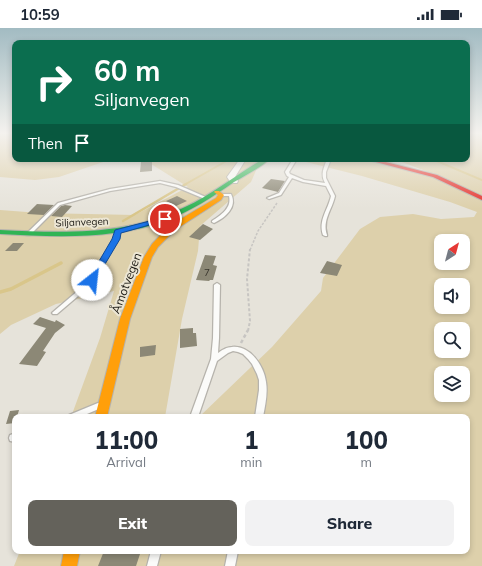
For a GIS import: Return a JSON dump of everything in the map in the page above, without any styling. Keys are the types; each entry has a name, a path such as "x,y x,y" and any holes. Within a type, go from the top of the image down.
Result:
{"main road":[{"name":"Siljanvegen","path":"0,232 28,234 82,234 118,232 142,226 165,219 207,198 219,194 234,180 262,162"},
{"path":"379,162 435,176 482,198"},
{"name":"Åmotvegen","path":"102,414 122,328 146,260 159,241 171,228 218,200 219,194"},
{"path":"69,566 71,554"}],"street":[{"path":"234,180 231,177 241,162"}],"lane":[{"path":"294,162 287,172 287,174 291,177 303,181 328,185"},
{"path":"325,235 323,228 324,220 333,196 324,175 328,162"},
{"path":"269,198 280,194 291,177"},
{"path":"28,234 60,204 110,190 160,182 177,186 207,198"},
{"path":"214,222 226,212 232,202 230,195 219,194"},
{"path":"55,313 92,280 116,239 118,232"},
{"path":"195,414 214,359 217,285"},
{"path":"214,359 228,350 238,350 252,360 258,367 262,376 262,395 259,414"},
{"path":"79,414 104,404"},
{"path":"152,566 155,554"},
{"path":"230,566 232,554"}],"path":[{"path":"238,350 248,332 250,324 251,313 248,298 247,276 250,250 255,233 281,198 280,194"}],"shaded area":[{"path":"0,158 12,158 12,162 103,162 59,177 35,180 0,177"},
{"path":"470,158 482,158 482,566 14,566 19,554 470,554 470,414 202,414 272,347 321,291 323,278 360,229 380,217 413,214 441,219 474,217 477,212 450,202 362,176 306,162 382,162 431,173 402,162 470,162"},
{"path":"148,162 260,162 251,182 200,226 198,251 182,319 166,414 72,414 100,338 114,291 56,304 11,325 0,334 0,210 40,213 135,215 188,187"}],"building":[{"path":"141,162 152,162 152,171 140,172"},
{"path":"271,179 285,181 278,192 262,188"},
{"path":"177,196 187,201 176,206 166,201"},
{"path":"37,204 54,205 44,215 27,214"},
{"path":"61,206 72,206 62,217 51,216"},
{"path":"203,224 213,229 200,240 189,237"},
{"path":"13,243 24,243 17,251 5,251"},
{"path":"205,255 216,256 213,265 217,266 213,280 196,280"},
{"path":"327,261 342,265 337,276 320,273"},
{"path":"40,317 55,322 56,320 65,325 55,333 43,351 46,352 37,366 19,364 46,328 33,324"},
{"path":"193,328 193,333 196,333 197,346 180,348 180,329"},
{"path":"156,345 155,355 140,357 140,347"},
{"path":"19,410 18,414 12,414 12,423 6,424 10,411"},
{"path":"103,554 140,554 136,566 98,566"}],"waterway":[{"path":"184,185 225,162"},
{"path":"439,162 482,180"},
{"path":"123,221 186,184"},
{"path":"0,292 11,289 61,263"}],"traffic: fast":[{"path":"0,232 48,234 95,233 142,225 187,209 262,162"}],"traffic: slow":[{"path":"102,414 125,319 148,257 155,246 172,228 219,199 221,195 217,192"},
{"path":"69,566 71,554"}],"traffic: jam":[{"path":"379,162 435,176 482,198"}],"route":[{"path":"92,280 106,252 116,239 118,232 165,219"}]}
